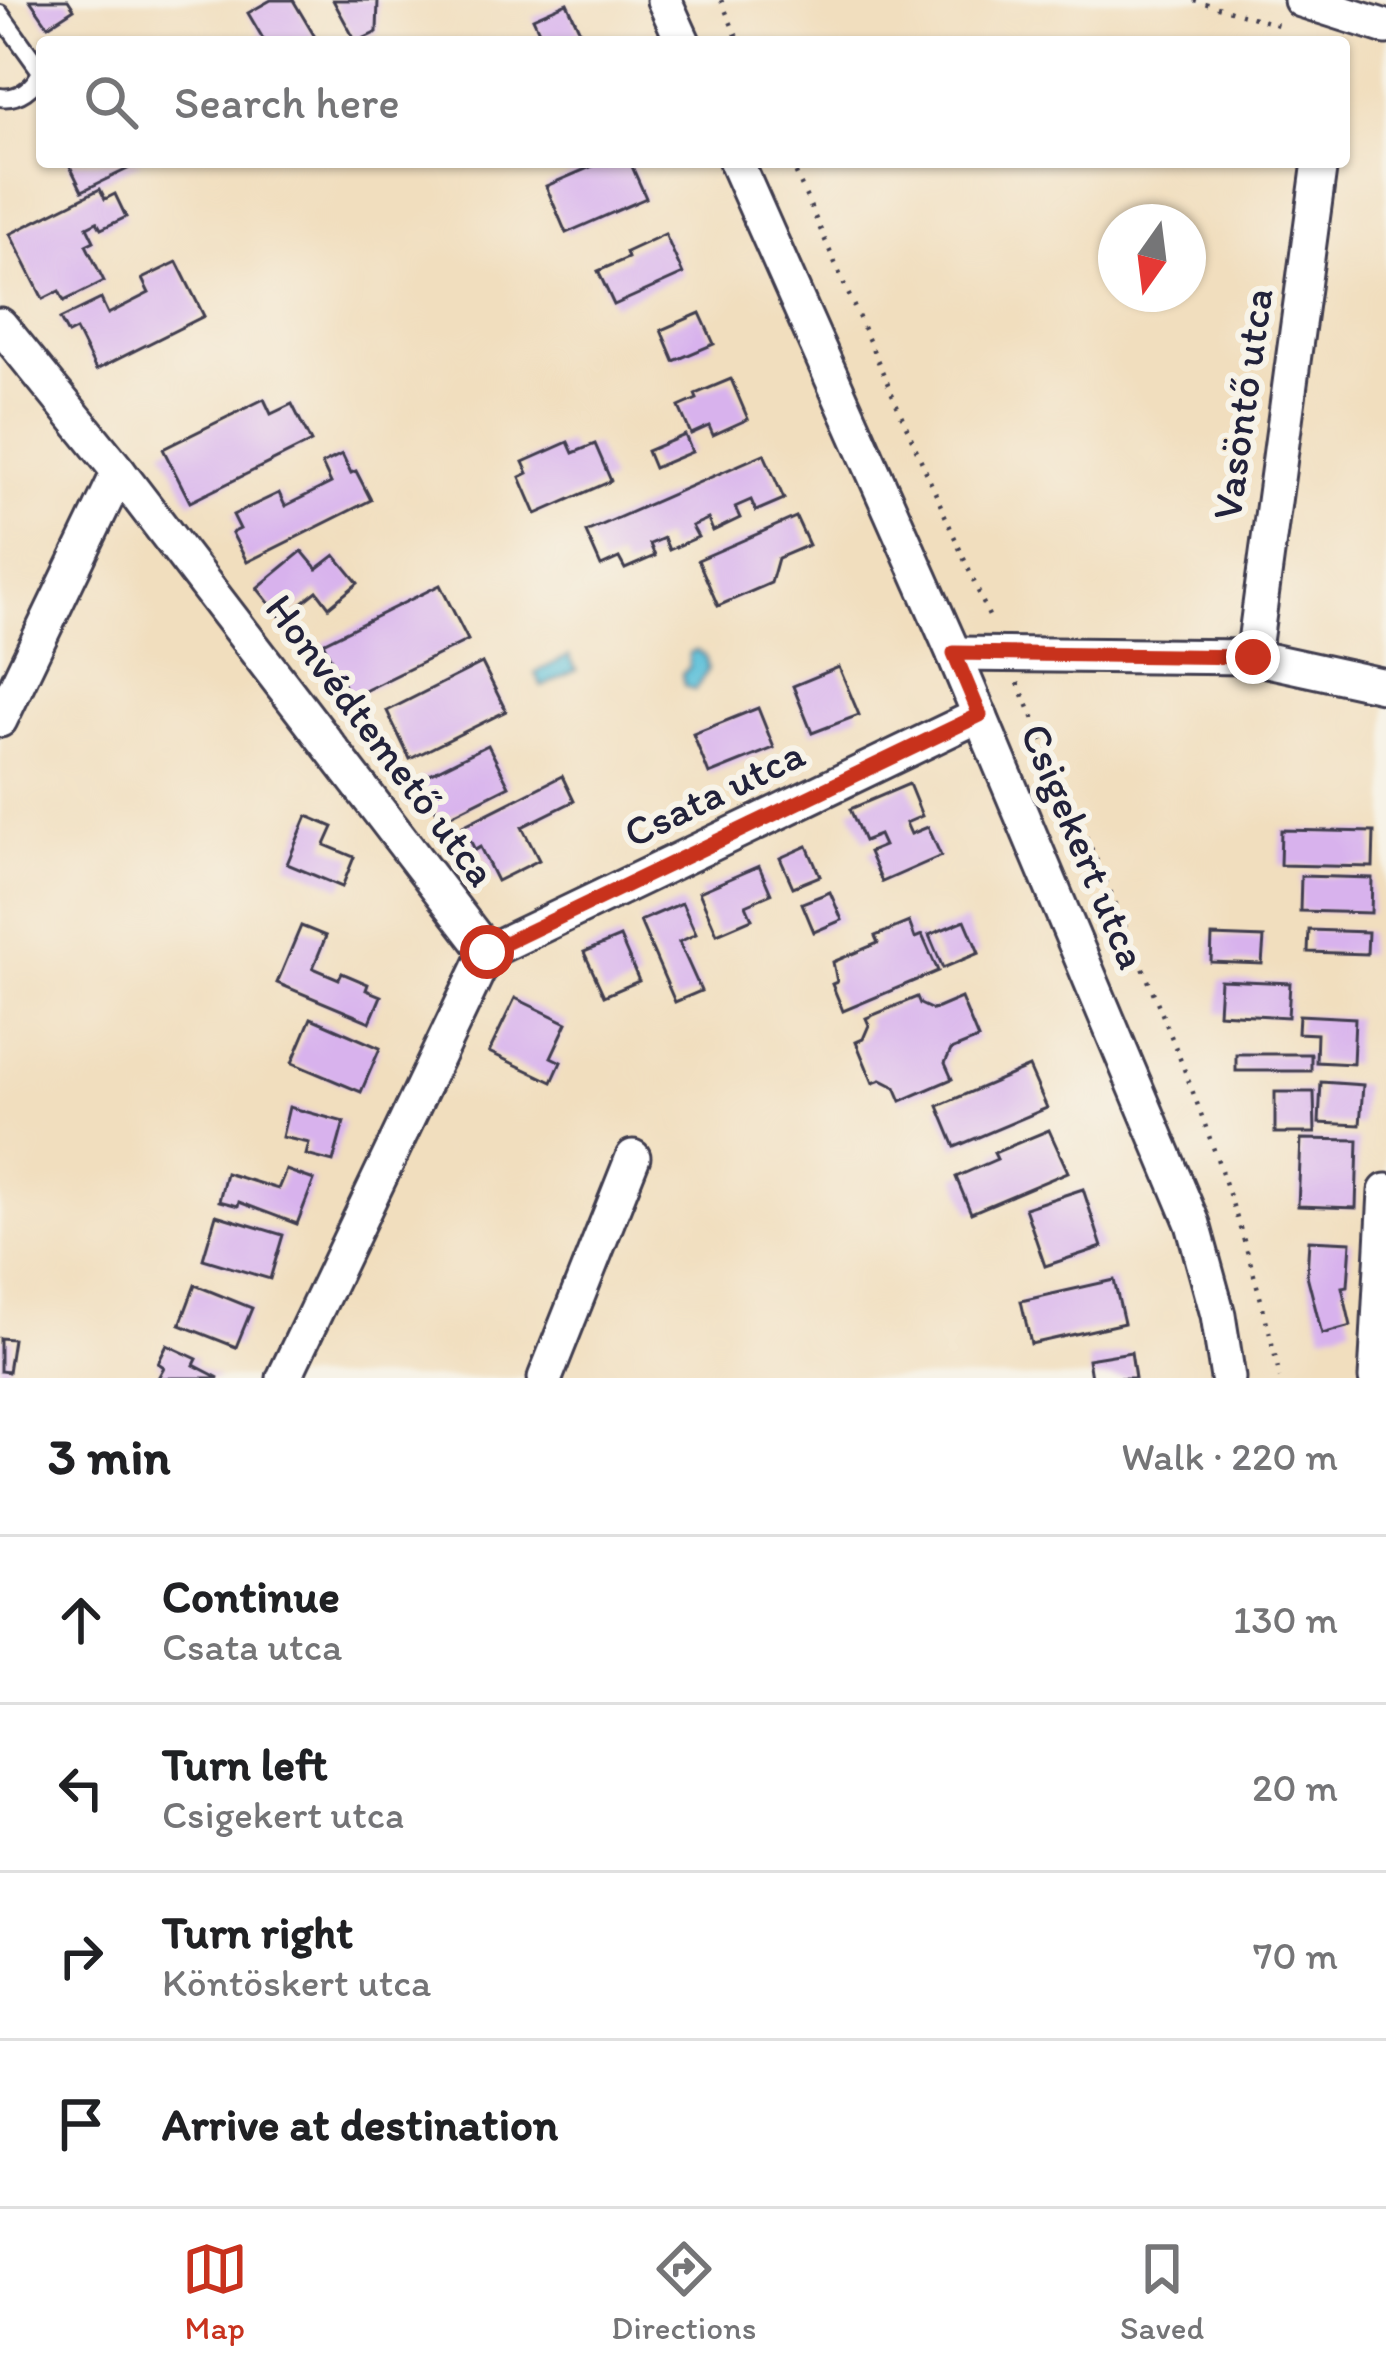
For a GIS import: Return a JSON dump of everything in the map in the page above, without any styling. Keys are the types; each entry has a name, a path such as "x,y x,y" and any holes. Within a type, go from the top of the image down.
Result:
{"street":[{"path":"664,0 679,36"},
{"path":"1301,0 1342,24 1386,28"},
{"path":"1342,24 1386,11"},
{"name":"Csigekert utca","path":"739,168 954,653 1193,1224 1228,1378"},
{"name":"Vasöntő utca","path":"1253,657 1319,168"},
{"name":"Honvédtemető utca","path":"0,325 119,472 487,952 284,1378"},
{"path":"0,720 119,472"},
{"path":"954,653 1253,657 1386,686"},
{"name":"Csata utca","path":"487,952 980,715"},
{"path":"545,1378 633,1157"},
{"path":"1376,1378 1386,1191"}],"lane":[{"path":"0,14 36,64"},
{"path":"0,97 20,94 36,83"}],"path":[{"path":"721,0 736,36"},
{"path":"1194,0 1342,24"},
{"path":"794,168 1164,1018 1234,1210 1280,1378"}],"water":[{"path":"696,650 705,656 708,669 695,690 684,685 682,674 689,668 689,653"},
{"path":"569,656 576,670 542,687 535,673"}],"building":[{"path":"30,0 68,0 74,9 48,26"},
{"path":"271,0 293,0 314,36 261,36 248,13"},
{"path":"333,0 378,0 377,32 353,36"},
{"path":"567,3 582,36 541,36 533,18"},
{"path":"71,168 130,168 82,191"},
{"path":"588,168 633,168 646,198 566,233 546,186"},
{"path":"100,189 105,199 115,194 126,217 101,229 97,222 87,227 94,241 86,245 104,281 64,301 59,291 43,299 10,234"},
{"path":"665,234 683,274 614,305 598,271"},
{"path":"177,262 204,316 96,370 76,330 68,334 60,319 101,299 108,314 149,293 142,279"},
{"path":"700,313 714,344 674,361 661,330"},
{"path":"731,379 748,419 713,435 709,426 691,434 679,407 697,399 695,394"},
{"path":"264,399 271,414 292,404 311,442 190,502 163,449"},
{"path":"685,435 692,452 654,468 647,451"},
{"path":"568,442 573,453 595,444 611,481 536,514 520,477 528,473 523,462"},
{"path":"342,454 371,500 247,562 232,533 240,529 233,515 279,493 285,506 331,483 322,464"},
{"path":"764,454 784,499 756,511 751,500 735,507 740,518 713,531 708,519 692,526 698,537 669,550 664,538 650,544 655,556 625,569 619,558 601,566 586,532"},
{"path":"796,517 809,545 778,558 771,583 718,606 698,560"},
{"path":"302,551 317,569 335,555 358,583 329,607 317,591 282,619 257,588"},
{"path":"440,585 468,640 350,698 323,643"},
{"path":"482,663 506,711 410,759 387,711"},
{"path":"839,667 859,715 812,733 793,686"},
{"path":"758,708 774,748 709,774 693,734"},
{"path":"488,745 509,786 441,820 420,779"},
{"path":"562,776 574,801 522,827 539,860 497,881 463,826"},
{"path":"909,784 922,816 906,823 911,834 928,827 941,856 882,882 869,852 884,846 879,835 864,841 850,809"},
{"path":"307,816 333,827 325,845 354,857 342,887 287,864"},
{"path":"1281,830 1374,832 1373,867 1280,865"},
{"path":"807,846 820,876 793,887 780,858"},
{"path":"759,866 771,894 746,905 752,919 717,934 699,892"},
{"path":"1301,876 1372,878 1371,913 1300,911"},
{"path":"830,892 842,920 814,932 802,903"},
{"path":"682,903 696,934 679,942 701,991 675,1002 640,921"},
{"path":"965,920 979,953 943,968 929,935"},
{"path":"909,922 915,938 922,935 938,971 843,1011 832,984 837,982 833,962 878,943 875,936"},
{"path":"301,926 326,936 313,968 339,979 342,973 368,984 366,990 381,996 370,1022 277,983"},
{"path":"1309,930 1368,932 1367,954 1308,952"},
{"path":"1212,936 1264,938 1262,964 1211,962"},
{"path":"620,937 639,981 604,996 584,952"},
{"path":"1220,980 1290,983 1288,1017 1218,1013"},
{"path":"917,997 933,1010 961,998 978,1039 951,1050 945,1063 952,1079 901,1101 895,1087 881,1080 873,1083 856,1042 863,1039 869,1025 866,1018"},
{"path":"515,998 567,1023 551,1057 561,1062 552,1082 489,1052"},
{"path":"1299,1015 1355,1018 1353,1064 1316,1062 1317,1034 1298,1033"},
{"path":"311,1018 380,1048 361,1092 292,1063"},
{"path":"1236,1054 1311,1054 1311,1071 1236,1071"},
{"path":"1029,1067 1047,1108 955,1147 938,1106"},
{"path":"1321,1082 1363,1085 1360,1125 1319,1123"},
{"path":"1275,1092 1314,1092 1315,1133 1275,1133"},
{"path":"289,1107 344,1122 333,1162 306,1155 309,1143 282,1137"},
{"path":"1049,1130 1068,1172 971,1213 956,1177 997,1159 994,1153"},
{"path":"1301,1139 1358,1140 1356,1208 1298,1206"},
{"path":"286,1170 314,1180 297,1224 239,1202 238,1206 219,1201 226,1173 278,1189"},
{"path":"1083,1189 1102,1247 1045,1266 1025,1208"},
{"path":"216,1215 283,1235 270,1279 203,1259"},
{"path":"1309,1240 1351,1242 1348,1286 1342,1287 1351,1326 1322,1334 1307,1275"},
{"path":"1114,1280 1124,1323 1031,1344 1021,1301"},
{"path":"195,1285 252,1308 236,1347 180,1325"},
{"path":"0,1338 13,1339 8,1372 0,1371"},
{"path":"167,1345 197,1359 194,1365 219,1378 158,1378 164,1367 158,1363"},
{"path":"1131,1352 1135,1378 1091,1378 1088,1359"}],"route":[{"path":"487,952 980,715 954,653 1253,657"}]}
